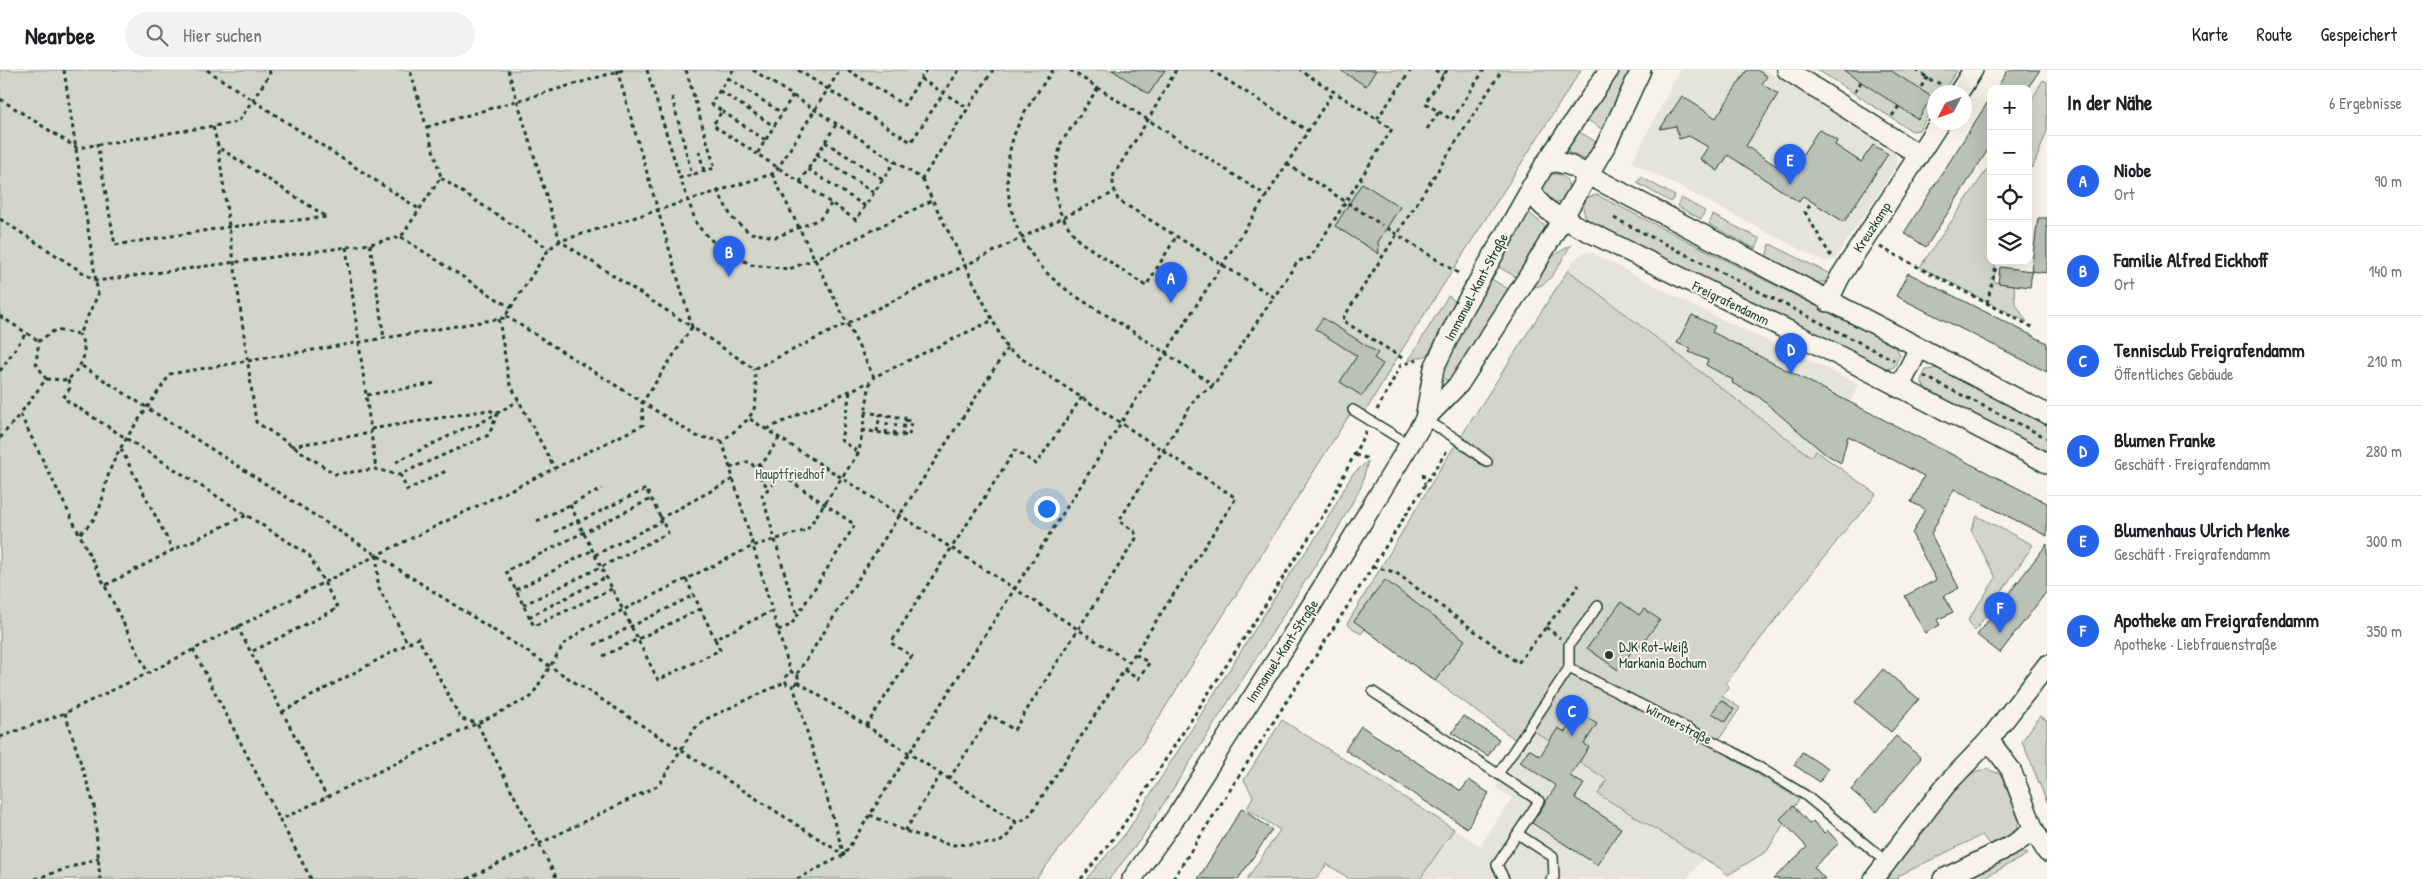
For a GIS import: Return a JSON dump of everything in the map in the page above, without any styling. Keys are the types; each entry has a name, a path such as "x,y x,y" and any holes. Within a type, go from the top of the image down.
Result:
{"street":[{"name":"Immanuel-Kant-Straße","path":"1425,419 1434,368 1484,269 1545,164 1609,70"},
{"name":"Immanuel-Kant-Straße","path":"1132,879 1178,814 1331,574 1425,419 1459,384 1563,219 1616,126 1641,70"},
{"path":"1787,70 1919,155"},
{"path":"1958,85 1971,71"},
{"name":"Kreuzkamp","path":"1828,302 1864,239 1935,130"},
{"path":"1545,164 1556,162 1569,166 2047,414"},
{"path":"1531,187 1536,199 1546,210 1563,219"},
{"name":"Freigrafendamm","path":"1563,219 1826,349 2047,463"},
{"path":"1899,388 1919,348"},
{"path":"1874,879 1945,786 1989,740 2047,665"},
{"path":"1989,740 2011,770 2034,830 2047,852"},
{"path":"1943,879 2013,845 2034,830"}],"lane":[{"path":"1353,410 1410,445"},
{"path":"1425,419 1487,462"},
{"path":"1498,774 1569,668 1569,645 1598,606"},
{"name":"Wirmerstraße","path":"1569,668 1732,751 1805,795 1887,862"},
{"path":"1373,692 1539,801 1497,865 1504,879"},
{"path":"1518,834 1553,857 1554,877 1551,879"}],"path":[{"path":"64,70 98,295 79,334"},
{"path":"207,70 419,209"},
{"path":"0,99 77,148 97,143 238,122 254,101 270,74 269,70"},
{"path":"410,70 440,178 549,249"},
{"path":"506,316 696,436 722,441 750,419 758,395 754,369 560,241 508,70"},
{"path":"427,127 623,70"},
{"path":"648,70 686,200 697,225 718,247 752,266 789,268 815,260 933,200"},
{"path":"680,178 716,168 686,70"},
{"path":"733,70 711,104 765,140"},
{"path":"753,70 922,179 1007,349 1122,422 1236,498 1032,812 1026,819 1016,822 1004,840 987,845 950,845 905,831 870,815"},
{"path":"798,70 911,142 959,70"},
{"path":"80,533 93,523 101,507 112,466 121,448 170,374 499,319 506,316 549,249 560,241 772,174 778,168 816,110 840,70"},
{"path":"848,70 904,105 926,70"},
{"path":"922,179 993,70"},
{"path":"1054,70 1031,101 1012,141 1007,167 1008,193 1012,215 1022,238 1034,259 1056,281 1214,385"},
{"path":"1070,70 1267,196"},
{"path":"1176,70 1148,120 1114,174 1112,180 1118,200 1274,297"},
{"path":"1211,70 1308,131"},
{"path":"949,780 991,715 1014,730 1079,630 1136,537 1134,531 1119,521 1196,397 1214,385 1298,262 1310,258 1392,129 1300,70"},
{"path":"1377,119 1411,70"},
{"path":"1435,70 1443,75"},
{"path":"1446,70 1425,103 1452,120 1484,70"},
{"path":"1402,358 1342,320 1502,70"},
{"path":"1916,70 1945,85"},
{"path":"617,71 656,210 692,327"},
{"path":"1921,87 1928,76"},
{"path":"728,78 782,113"},
{"path":"921,78 968,108"},
{"path":"1098,88 1061,143 1053,178 1063,218 1079,241 1146,286 1176,237"},
{"path":"720,91 774,126"},
{"path":"797,879 844,855 1334,92"},
{"path":"757,154 793,95"},
{"path":"672,97 692,175"},
{"path":"722,111 713,125 856,220 895,161"},
{"path":"1427,129 1439,112"},
{"path":"800,182 837,123"},
{"path":"213,127 218,146 256,422 335,474 376,469 400,474 490,435 497,414"},
{"path":"825,142 883,180"},
{"path":"97,143 115,245 228,228 327,217 218,146"},
{"path":"699,151 704,171"},
{"path":"817,155 874,193"},
{"path":"1287,164 1382,225"},
{"path":"808,169 865,206"},
{"path":"772,174 874,377"},
{"path":"401,238 440,178"},
{"path":"717,190 732,218 750,233 776,237 800,229 820,219 832,204"},
{"path":"754,369 1115,192"},
{"path":"1810,205 1805,212 1832,258"},
{"name":"Freigrafendamm","path":"1614,218 2047,438"},
{"path":"0,219 96,281 370,244 401,238 511,308"},
{"path":"1387,228 1458,274"},
{"path":"1864,239 2034,328"},
{"path":"370,244 384,338"},
{"path":"346,247 376,469"},
{"path":"1987,303 1996,265"},
{"path":"0,316 39,341"},
{"path":"499,319 508,382 555,470"},
{"path":"767,429 850,392 870,382 874,377 993,320"},
{"path":"0,737 66,712 376,555 555,470 643,425 642,403 692,327"},
{"path":"46,379 36,363 39,341 55,330 79,334"},
{"path":"0,370 26,333"},
{"path":"46,379 68,380 82,366 85,345 79,334"},
{"path":"1007,349 797,674 798,682 1016,822"},
{"path":"1081,879 1120,830 1326,511 1401,365"},
{"path":"82,366 549,668 844,855"},
{"path":"0,438 46,379"},
{"path":"68,380 70,388 63,398 309,555 338,608 251,652"},
{"path":"280,820 531,697 564,644 583,630 753,546 807,530 858,452 870,382"},
{"path":"367,395 436,383"},
{"path":"850,392 841,440 858,452"},
{"path":"866,726 912,656 892,643 938,566 952,549 1015,450 1036,464 1082,397"},
{"path":"396,462 497,414 518,401"},
{"path":"290,446 489,410 497,414"},
{"path":"862,430 909,436 911,421 904,420 904,418 865,412"},
{"path":"20,414 148,672"},
{"path":"877,432 880,414"},
{"path":"886,434 888,415"},
{"path":"894,435 897,417"},
{"path":"750,419 1129,662"},
{"path":"902,435 904,420"},
{"path":"0,430 5,432"},
{"path":"730,468 750,461 754,467 759,464 765,460 779,438"},
{"path":"1172,879 1455,438"},
{"path":"722,441 790,671"},
{"path":"121,448 173,550"},
{"path":"1355,455 1369,460"},
{"path":"759,464 762,469 757,472 768,488"},
{"path":"400,474 408,490 448,470"},
{"path":"1423,474 1425,484"},
{"path":"778,630 791,625 797,616 855,525 782,475 762,495 797,616"},
{"path":"595,555 733,479"},
{"path":"537,521 602,489"},
{"path":"523,605 668,533 646,489 555,532"},
{"path":"612,589 534,626 506,571 651,499"},
{"path":"570,505 658,680 720,650 686,579"},
{"path":"106,585 173,550 248,515"},
{"path":"516,590 593,550"},
{"path":"376,555 378,586 408,644"},
{"path":"1373,567 1395,572 1518,663 1579,585"},
{"path":"529,617 606,577"},
{"path":"594,645 694,595"},
{"path":"603,656 700,608"},
{"path":"715,639 772,611"},
{"path":"237,626 327,797"},
{"path":"282,712 418,638 461,719 477,722"},
{"path":"193,649 311,879"},
{"path":"1124,670 1138,679 1149,663 1135,654"},
{"path":"790,671 797,674"},
{"path":"785,682 785,676 790,671"},
{"path":"467,879 659,785 693,730 704,720 785,682"},
{"path":"785,682 793,686 844,855"},
{"path":"793,686 798,682"},
{"path":"66,712 94,805 100,879"},
{"path":"477,722 557,879"},
{"path":"905,831 941,774"},
{"path":"34,879 99,858"}],"shaded area":[{"path":"1680,70 1766,70 1895,153 1897,165 1835,259 1824,262 1632,162"},
{"path":"1585,252 1591,252 1694,306 1859,384 1823,455 1816,451 1812,458 1568,270 1574,259"},
{"path":"1534,731 1607,780 1598,794 1704,858 1687,879 1420,879 1454,829 1480,846 1512,798 1496,788"}],"green space":[{"name":"Hauptfriedhof","path":"0,70 1581,70 1403,348 1365,412 1355,406 1144,741 1036,879 0,879"},
{"path":"1618,70 1634,70 1603,130 1585,118"},
{"path":"1818,70 1957,70 1947,85 1927,85 1927,117 1919,130 1912,131"},
{"path":"2043,80 2047,82 2047,131 2032,167 2032,130 2032,99"},
{"path":"1577,130 1596,142 1586,160 1565,151"},
{"path":"1987,169 1987,265 1996,265 1994,282 2014,285 2015,303 2027,322 1920,267"},
{"path":"1555,174 1565,178 1569,188 1565,198 1555,202 1545,198 1541,188 1545,178"},
{"path":"1641,177 1675,196 1671,202 1637,183"},
{"path":"1597,195 1895,346 1900,355 1894,367 1883,370 1587,219 1584,213 1584,205 1588,197"},
{"path":"1681,198 1705,211 1701,219 1677,206"},
{"path":"1528,212 1547,228 1518,278 1495,265"},
{"path":"1713,215 1760,239 1756,249 1709,224"},
{"path":"1770,244 1832,275 1825,282 1815,282 1766,257"},
{"path":"1571,245 1551,277 1540,286 1534,287 1553,256"},
{"path":"1568,270 1811,457 1816,451 1876,494 1861,514 1851,523 1726,683 1729,686 1722,696 1740,708 1714,747 1799,799 1767,851 1728,875 1598,794 1607,780 1534,731 1524,746 1365,629 1361,634 1347,624 1440,469"},
{"path":"1488,277 1510,290 1451,380 1445,380 1442,374 1443,367"},
{"path":"1448,296 1455,301 1428,355 1408,361"},
{"path":"1938,368 2047,422 2047,453 1926,391 1921,380 1926,370"},
{"path":"1368,461 1361,487 1332,539 1141,839 1109,879 1086,879 1126,833 1286,580 1321,530 1352,475"},
{"path":"1977,516 2033,545 1975,631 1968,620 1996,578 1971,530"},
{"path":"2040,716 2047,721 2047,802 2022,741"},
{"path":"1282,720 1454,829 1420,879 1350,879 1327,864 1316,879 1247,879 1280,830 1247,809 1253,796 1244,780"},
{"path":"1987,769 2000,774 2004,781 2019,821 2016,830 1992,848 1982,835 1898,876 1899,879 1888,879 1914,839 1940,806 1964,780 1973,773"},
{"path":"2019,852 2028,854 1982,879 1964,879"}],"building":[{"path":"1112,70 1165,70 1149,94"},
{"path":"1340,70 1376,70 1366,86"},
{"path":"1747,70 1757,70 1767,76 1762,84 1778,94 1746,146 1787,173 1796,158 1799,160 1819,129 1837,141 1835,145 1861,162 1873,145 1888,154 1844,222 1803,196 1799,202 1728,155 1718,171 1700,159 1708,147 1689,136 1679,139 1676,126 1660,129 1682,96 1716,118"},
{"path":"1843,70 1890,70 1927,94 1927,105 1918,119"},
{"path":"2008,70 2040,70 2030,85 1999,85"},
{"path":"1987,103 1987,151 1926,247 1904,233 1970,130 1972,130 1972,127"},
{"path":"1362,183 1400,207 1378,242 1379,254 1335,226"},
{"path":"2038,218 2047,218 2047,273 2032,271 2030,287 1998,283 2000,267 2031,271"},
{"path":"1908,273 2047,343 2047,372 1896,296"},
{"path":"1692,315 1715,326 1712,332 2047,503 2047,536 1954,489 1931,534 1959,588 1944,596 1953,612 1937,620 1940,625 1925,633 1905,596 1936,580 1912,534 1925,509 1911,502 1924,476 1848,436 1841,463 1824,453 1759,397 1732,383 1733,380 1706,365 1708,360 1689,352 1691,349 1677,343"},
{"path":"1323,318 1378,353 1374,358 1383,364 1362,396 1340,382 1357,356 1315,329"},
{"path":"2047,544 2047,591 2000,653 1977,635"},
{"path":"1385,580 1465,640 1435,681 1354,621"},
{"path":"1621,602 1639,615 1644,609 1660,620 1638,649 1635,647 1618,670 1587,648"},
{"path":"1883,669 1919,699 1891,732 1855,702"},
{"path":"1721,700 1734,709 1726,722 1712,713"},
{"path":"1578,712 1597,724 1584,744 1589,747 1570,776 1584,784 1575,798 1621,828 1597,865 1532,823 1556,786 1520,762 1529,749 1540,756 1558,728 1565,732"},
{"path":"1463,716 1499,739 1488,756 1452,733"},
{"path":"1361,726 1461,791 1469,780 1489,793 1467,828 1345,750"},
{"path":"1896,736 1921,758 1877,812 1851,790"},
{"path":"1802,752 1828,769 1820,782 1794,765"},
{"path":"1793,806 1810,824 1813,821 1824,833 1827,830 1839,843 1814,867 1825,879 1773,879 1807,847 1780,819"},
{"path":"1242,808 1272,830 1238,879 1198,879"}],"place":[{"name":"Blumenhaus Ulrich Menke","path":"1790,185"},
{"name":"Familie Alfred Eickhoff","path":"729,277"},
{"name":"Niobe","path":"1171,303"},
{"name":"Blumen Franke","path":"1791,374"},
{"name":"Apotheke am Freigrafendamm","path":"2000,633"},
{"name":"DJK Rot-Weiß Markania Bochum","path":"1609,655"},
{"name":"Tennisclub Freigrafendamm","path":"1572,736"}]}
